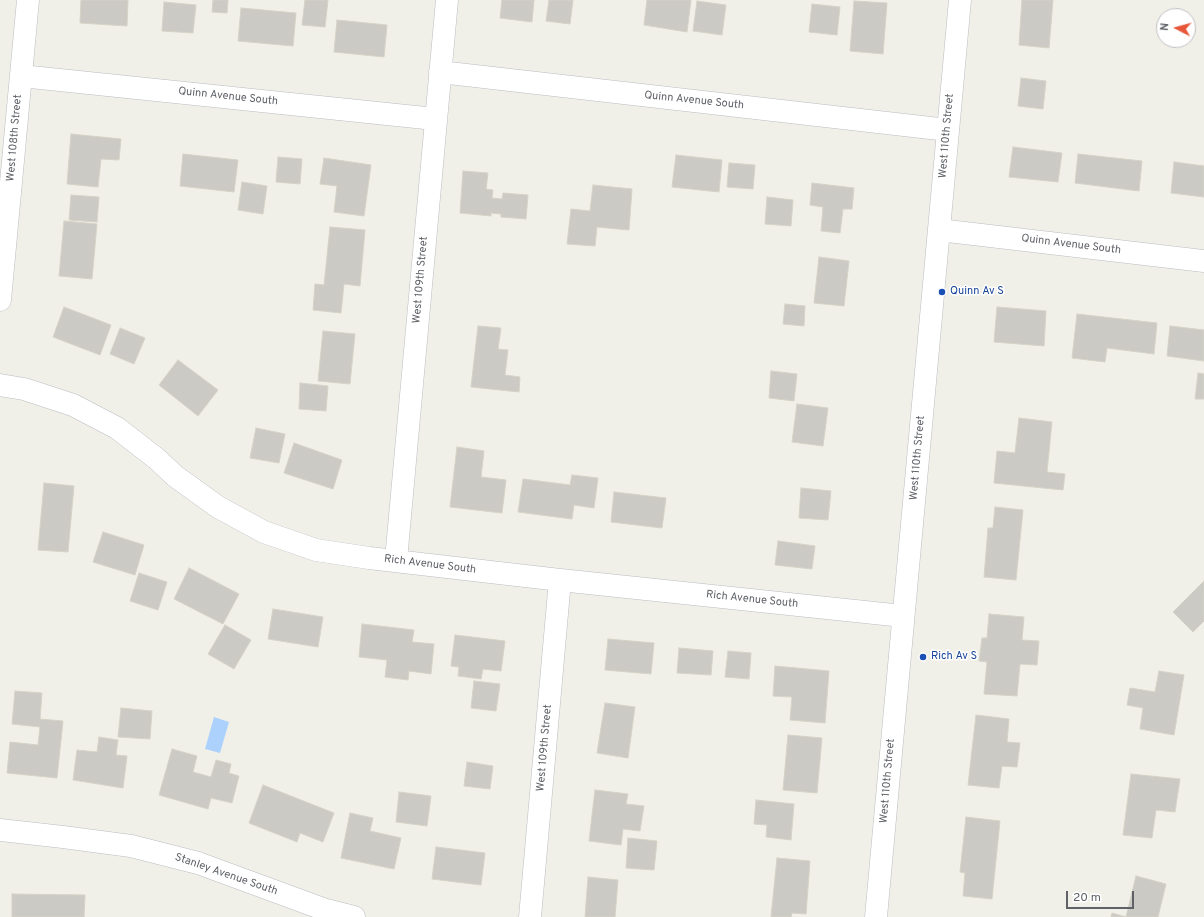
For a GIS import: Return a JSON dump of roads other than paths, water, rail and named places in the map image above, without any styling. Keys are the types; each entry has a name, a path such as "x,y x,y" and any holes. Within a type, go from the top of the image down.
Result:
{"street":[{"name":"West 108th Street","path":"0,300 28,0"},
{"name":"West 109th Street","path":"396,560 447,0"},
{"name":"West 110th Street","path":"876,917 960,0"},
{"name":"Quinn Avenue South","path":"440,72 948,130"},
{"name":"Quinn Avenue South","path":"21,76 435,119"},
{"name":"Quinn Avenue South","path":"939,230 1204,261"},
{"name":"Rich Avenue South","path":"0,385 24,390 73,405 117,428 157,459 175,476 218,507 264,532 316,550 560,580 903,616"},
{"name":"West 109th Street","path":"530,917 560,580"},
{"name":"Stanley Avenue South","path":"0,830 131,846 198,863 326,910 354,917"}],"water":[{"path":"214,717 229,722 220,753 205,749"}],"place":[{"name":"Quinn Av S","path":"942,292"},
{"name":"Rich Av S","path":"923,657"}]}
